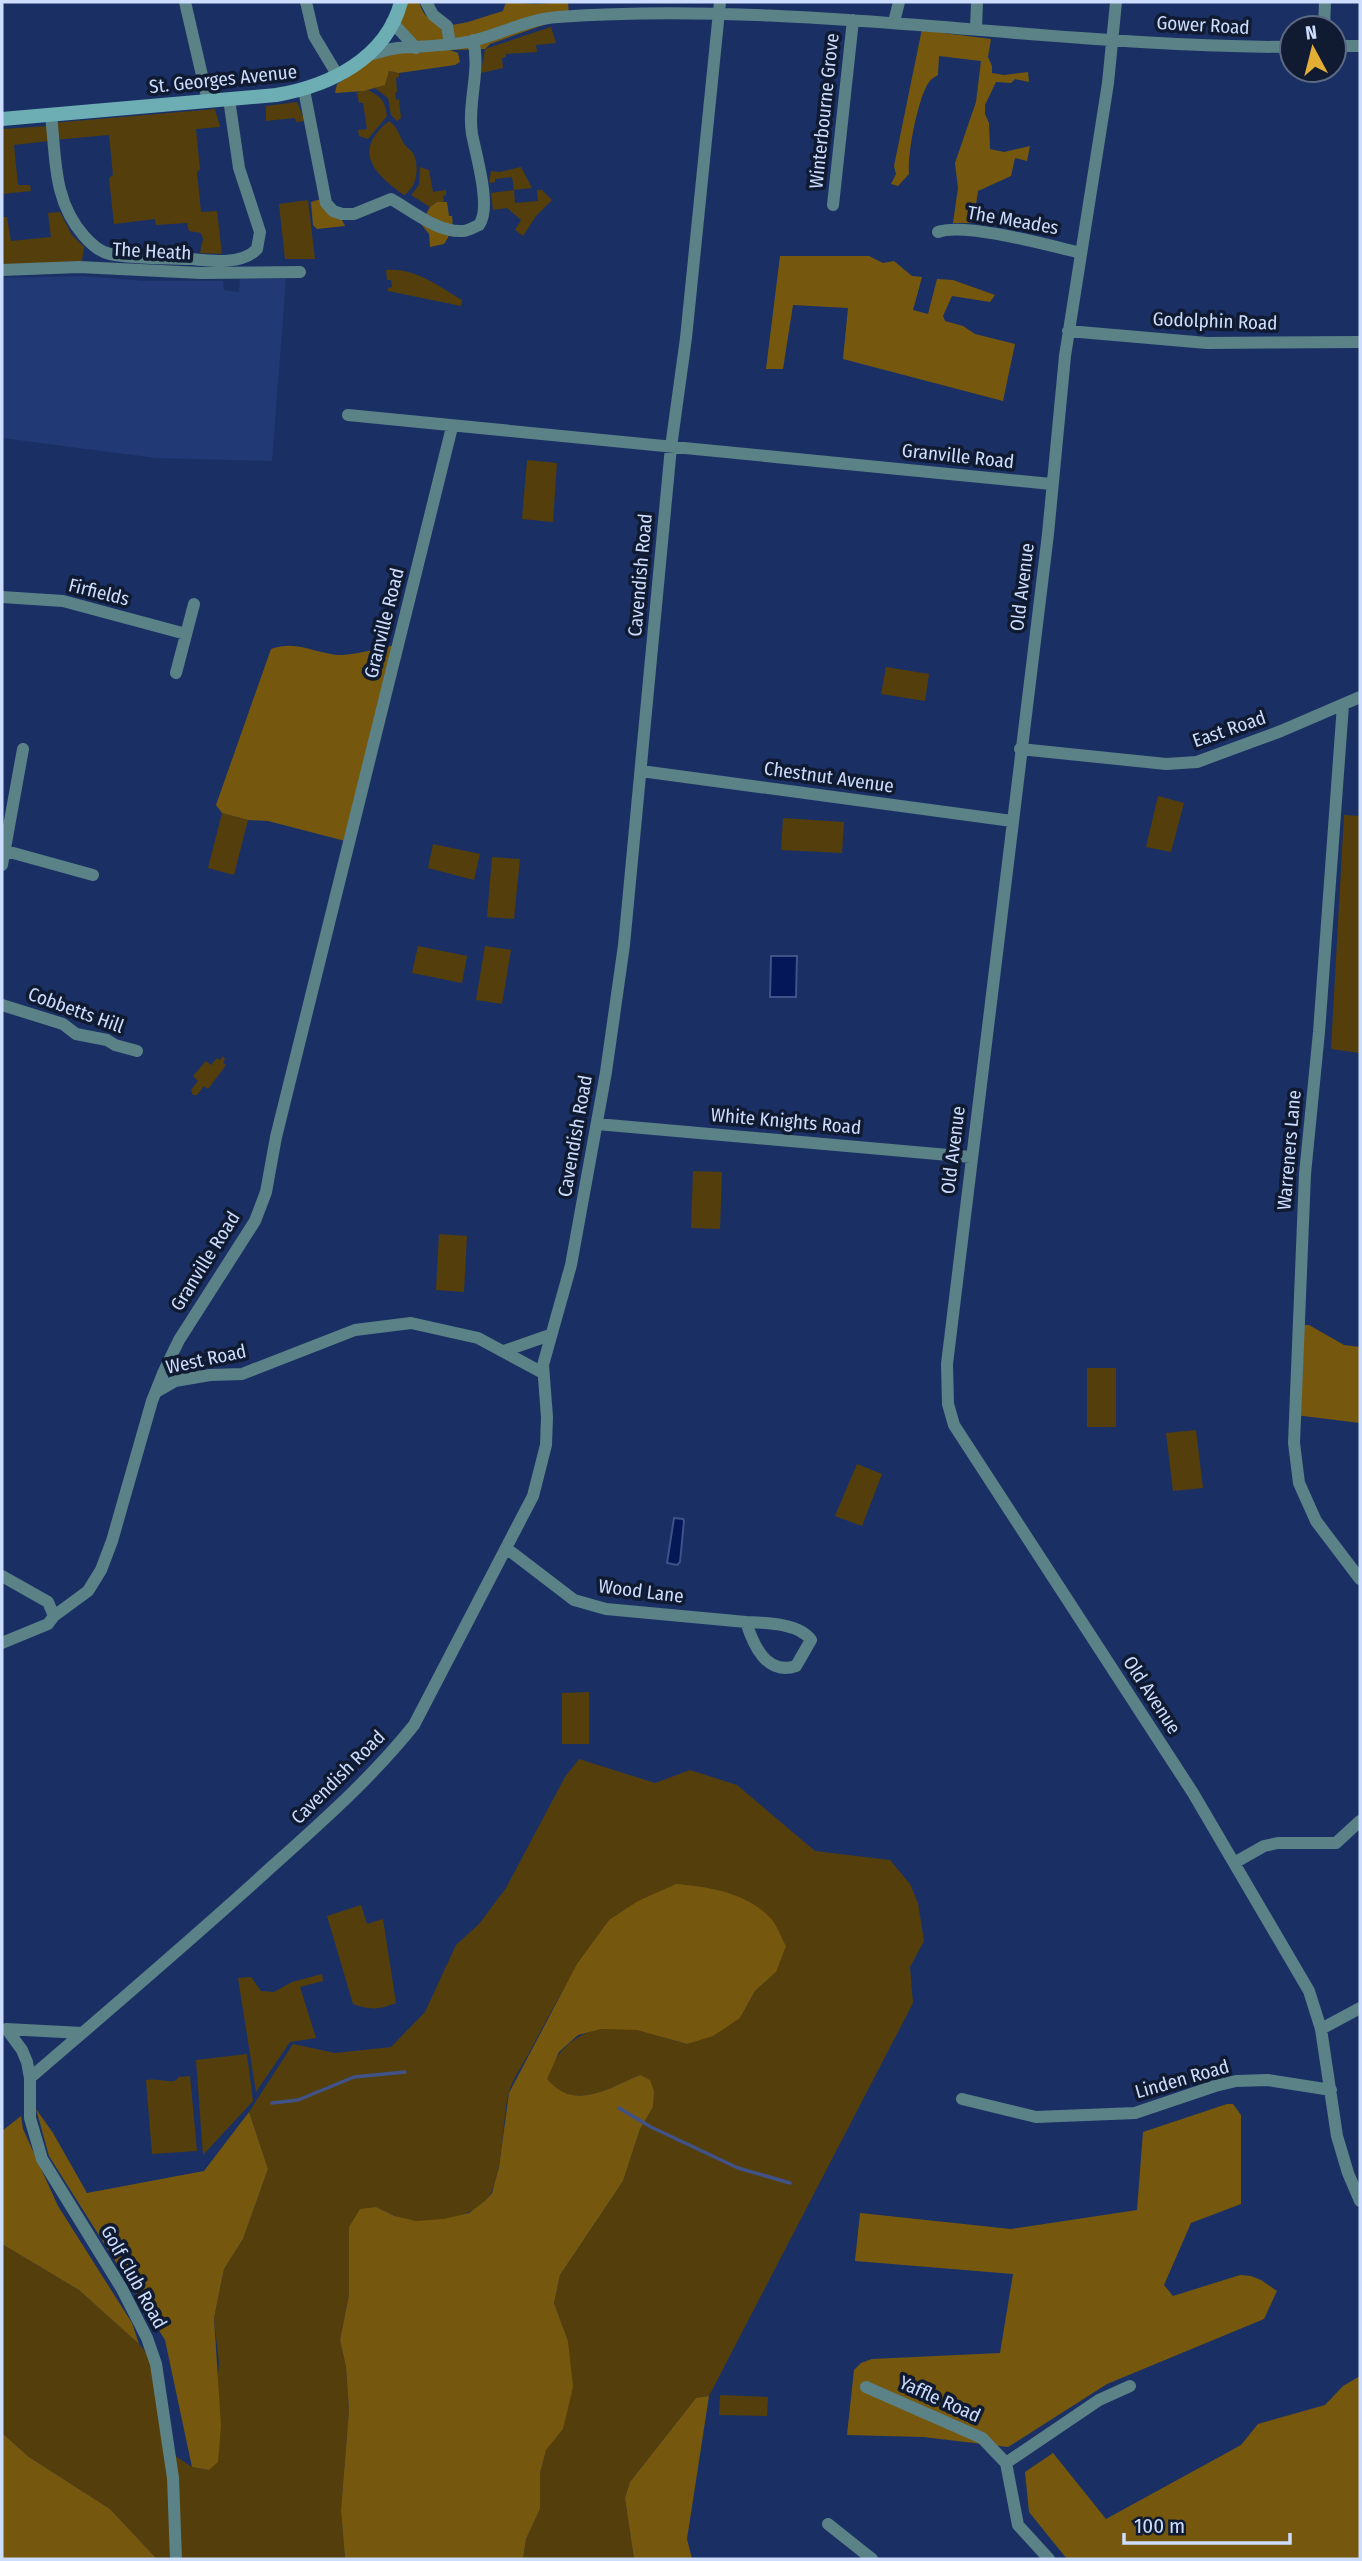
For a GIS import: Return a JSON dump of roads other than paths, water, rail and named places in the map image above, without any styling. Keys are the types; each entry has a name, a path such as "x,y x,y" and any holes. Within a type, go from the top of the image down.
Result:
{"main road":[{"name":"St. Georges Avenue","path":"2,119 304,90 338,76 368,55 392,22 401,2"}],"street":[{"path":"185,2 208,101"},
{"path":"306,2 314,36 338,76"},
{"path":"426,2 433,15 447,26 450,44"},
{"path":"569,2 569,16"},
{"path":"894,22 899,2"},
{"path":"976,28 977,2"},
{"name":"Old Avenue","path":"1116,2 1113,40 1068,331 1048,534 947,1364 948,1404 954,1425 1193,1793 1309,1991 1321,2029 1337,2136 1360,2201"},
{"name":"Gower Road","path":"368,55 396,48 473,40 540,19 720,8 1113,40 1278,46"},
{"name":"Cavendish Road","path":"30,2078 364,1784 397,1746 414,1726 533,1496 547,1430 544,1357 571,1265 597,1124 624,945 671,447 688,321 720,8"},
{"name":"Winterbourne Grove","path":"833,205 853,20"},
{"path":"392,22 415,48"},
{"path":"304,90 323,194 333,211 354,214 391,199 426,220 463,231 479,225 485,212 472,132 476,55 473,40"},
{"path":"51,115 62,204 79,230 99,250 108,254 194,260 244,259 257,248 260,232 239,168 229,99"},
{"name":"The Meades","path":"938,232 950,229 979,232 1081,253"},
{"name":"The Heath","path":"2,270 79,267 201,273 300,272"},
{"name":"Godolphin Road","path":"1068,331 1208,343 1360,342"},
{"path":"348,415 452,427"},
{"name":"Granville Road","path":"156,1392 178,1340 255,1221 266,1192 275,1137 452,427 1051,484"},
{"name":"Firfields","path":"2,597 63,601 186,634"},
{"path":"176,673 194,604"},
{"name":"East Road","path":"1020,749 1166,764 1197,762 1360,698"},
{"name":"Warreners Lane","path":"1343,705 1304,1200 1294,1443 1299,1483 1316,1521 1360,1579"},
{"path":"2,865 23,749"},
{"name":"Chestnut Avenue","path":"641,771 1012,821"},
{"path":"6,852 93,875"},
{"name":"Cobbetts Hill","path":"2,1005 63,1024 76,1034 107,1040 137,1051"},
{"name":"White Knights Road","path":"597,1124 971,1157"},
{"name":"West Road","path":"2,1643 48,1624 54,1616 88,1591 101,1570 112,1541 156,1392 176,1381 210,1375 242,1374 355,1330 411,1323 478,1338 543,1373"},
{"path":"504,1351 550,1335"},
{"name":"Wood Lane","path":"506,1548 574,1600 606,1609 746,1622 784,1626 807,1634 811,1640 796,1666 781,1668 758,1652 746,1622"},
{"path":"2,1576 48,1602 54,1616"},
{"path":"1234,1863 1264,1846 1278,1843 1336,1843 1360,1821"},
{"path":"1321,2029 1360,2008"},
{"path":"5,2029 82,2034"},
{"name":"Golf Club Road","path":"5,2029 22,2050 30,2078 30,2118 42,2159 122,2289 147,2338 156,2364 173,2478 176,2559"},
{"name":"Linden Road","path":"962,2099 1036,2117 1135,2113 1237,2081 1268,2080 1331,2090"},
{"path":"1049,2559 1018,2525 1006,2463 1099,2399 1130,2386"},
{"name":"Yaffle Road","path":"866,2387 982,2438 1006,2463"},
{"path":"828,2524 872,2559"}],"waterway":[{"path":"272,2103 298,2100 354,2077 405,2072"},
{"path":"619,2108 651,2127 738,2168 790,2183"}]}
